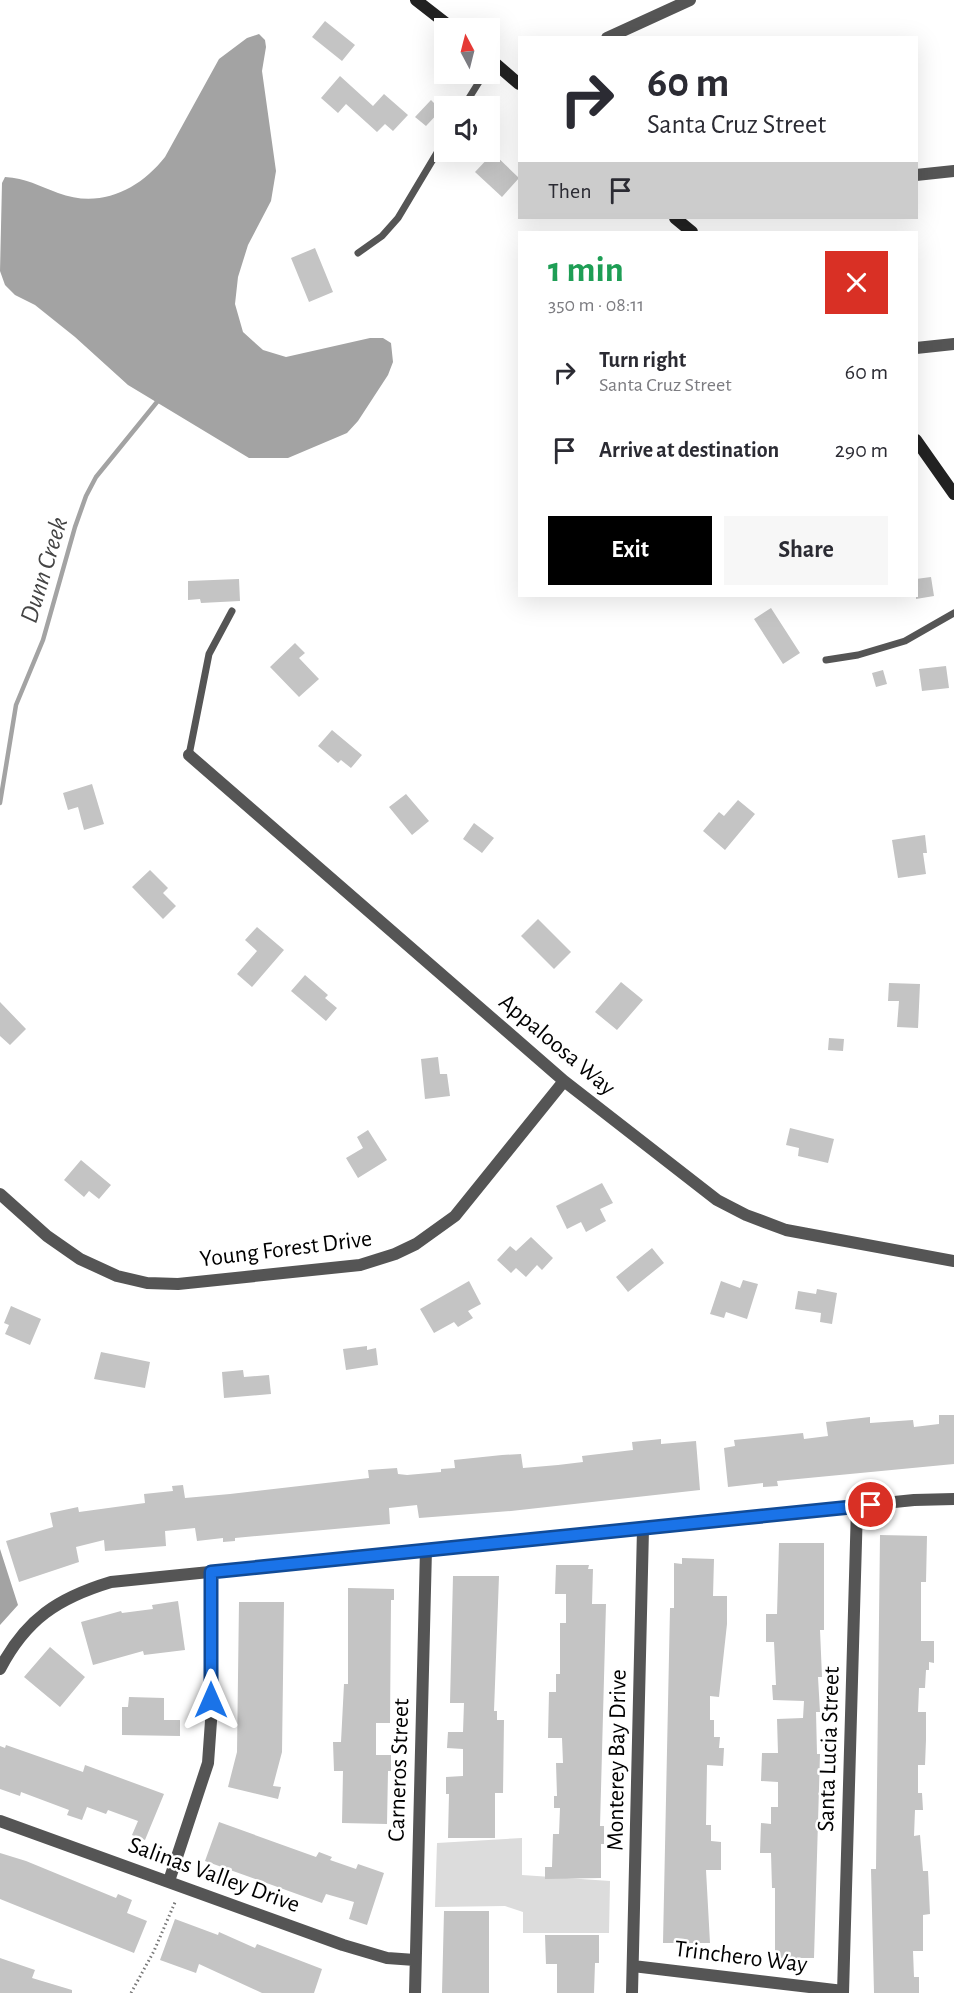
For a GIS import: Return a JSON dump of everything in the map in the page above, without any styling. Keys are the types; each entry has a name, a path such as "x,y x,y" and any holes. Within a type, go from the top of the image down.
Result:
{"main road":[{"path":"416,0 439,18"},
{"path":"500,68 518,82"},
{"path":"676,219 691,231"},
{"path":"918,443 954,495"}],"street":[{"path":"611,36 690,0"},
{"path":"918,175 954,171"},
{"path":"918,348 954,344"},
{"name":"Appaloosa Way","path":"189,755 564,1081 699,1188 746,1215 786,1230 954,1261"},
{"name":"Young Forest Drive","path":"0,1194 47,1236 80,1258 117,1276 147,1283 178,1284 360,1265 395,1254 416,1244 455,1216 564,1081"},
{"path":"0,1669 34,1621 69,1596 111,1582 857,1506 954,1499"},
{"name":"Santa Lucia Street","path":"843,1992 857,1506"},
{"name":"Monterey Bay Drive","path":"632,1993 643,1529"},
{"name":"Carneros Street","path":"415,1993 426,1549"},
{"path":"169,1881 208,1763 212,1721 211,1572"},
{"name":"Salinas Valley Drive","path":"0,1821 367,1953 415,1960"},
{"name":"Trinchero Way","path":"633,1966 843,1992"}],"lane":[{"path":"358,253 382,236 398,218 434,158"},
{"path":"189,755 209,654 232,611"},
{"path":"826,660 858,655 905,641 954,613"}],"path":[{"path":"131,1993 154,1951 176,1900"}],"shaded area":[{"path":"259,34 265,40 266,47 262,71 276,171 271,201 248,245 238,277 235,304 243,332 263,350 286,357 370,338 383,338 391,343 393,362 388,375 358,421 347,433 288,458 249,458 128,385 75,337 35,305 15,295 5,285 0,271 2,183 5,177 26,181 58,193 89,199 118,193 131,187 155,169 165,157 219,59 247,38"},
{"path":"0,1549 18,1605 0,1625"},
{"path":"522,1838 522,1875 610,1881 609,1933 523,1933 523,1912 505,1906 435,1907 437,1843"}],"building":[{"path":"325,21 355,45 342,61 312,37"},
{"path":"340,76 373,106 384,94 408,115 393,131 385,124 377,132 346,104 338,113 321,98"},
{"path":"431,100 434,103 434,117 426,126 415,117"},
{"path":"500,160 518,177 502,197 475,172 484,162 500,162"},
{"path":"315,248 333,292 309,302 291,258"},
{"path":"931,577 934,596 916,599 918,579"},
{"path":"239,579 240,601 201,603 200,599 188,600 188,581"},
{"path":"771,608 800,653 783,664 754,619"},
{"path":"295,643 305,653 299,658 319,679 299,697 270,667"},
{"path":"946,666 949,688 922,691 919,669"},
{"path":"883,670 887,684 876,687 872,673"},
{"path":"332,730 362,755 351,768 341,760 338,763 318,746"},
{"path":"92,784 104,824 84,830 78,807 68,810 63,793"},
{"path":"406,794 429,821 412,835 389,807"},
{"path":"738,800 755,814 725,850 703,831 719,812 724,816"},
{"path":"474,823 494,838 482,853 463,839"},
{"path":"925,835 927,853 923,853 926,874 898,878 892,840"},
{"path":"150,870 168,888 163,893 176,906 163,919 132,887"},
{"path":"538,919 571,952 554,969 521,936"},
{"path":"257,927 284,950 252,987 237,974 257,951 245,940"},
{"path":"305,975 328,995 325,998 337,1008 326,1021 291,991"},
{"path":"621,982 643,1000 617,1030 595,1012"},
{"path":"889,983 920,984 918,1028 897,1027 899,1001 888,1001"},
{"path":"0,1002 26,1029 10,1045 0,1036"},
{"path":"829,1038 844,1039 843,1051 828,1050"},
{"path":"438,1057 440,1074 447,1074 450,1096 425,1099 421,1059"},
{"path":"790,1128 834,1139 828,1163 798,1156 799,1148 786,1145"},
{"path":"368,1130 387,1160 358,1178 346,1158 363,1148 357,1137"},
{"path":"81,1160 111,1185 99,1199 89,1191 84,1197 64,1180"},
{"path":"602,1183 613,1203 600,1209 606,1221 586,1232 581,1222 567,1229 556,1206"},
{"path":"531,1237 553,1258 542,1270 537,1265 526,1277 516,1268 511,1273 497,1260 510,1246 516,1251"},
{"path":"652,1248 664,1263 628,1292 616,1277"},
{"path":"743,1280 758,1284 747,1319 726,1312 724,1318 710,1314 721,1281 740,1288"},
{"path":"469,1281 481,1304 468,1311 473,1318 458,1327 454,1322 434,1333 420,1309"},
{"path":"817,1289 837,1293 832,1324 820,1322 821,1313 795,1309 798,1291 816,1294"},
{"path":"11,1306 41,1319 30,1345 5,1334 9,1325 4,1323"},
{"path":"367,1346 367,1350 376,1348 378,1365 346,1370 343,1349"},
{"path":"101,1352 150,1362 145,1388 94,1379"},
{"path":"243,1370 244,1377 269,1375 271,1394 224,1398 222,1372"},
{"path":"939,1415 954,1415 954,1464 777,1481 778,1486 763,1487 763,1483 728,1487 724,1448 735,1446 734,1440 803,1433 804,1439 828,1436 826,1422 870,1417 870,1423 913,1420 914,1427 939,1424"},
{"path":"661,1439 661,1444 696,1441 700,1490 511,1511 419,1518 417,1505 389,1508 390,1524 235,1538 235,1541 223,1542 223,1538 197,1541 195,1528 165,1531 166,1546 105,1551 104,1540 76,1547 79,1562 19,1582 6,1541 53,1527 50,1513 78,1507 79,1512 145,1503 144,1494 173,1491 172,1486 183,1485 185,1498 230,1494 369,1478 368,1470 397,1468 398,1474 407,1475 441,1472 441,1469 455,1468 454,1460 502,1455 521,1454 523,1468 558,1465 583,1462 582,1456 633,1450 632,1442"},
{"path":"880,1535 927,1536 926,1582 921,1582 921,1641 934,1641 934,1663 929,1662 929,1670 926,1670 925,1688 919,1688 918,1712 926,1712 926,1740 925,1765 918,1765 918,1793 922,1793 923,1810 915,1810 914,1836 920,1835 923,1871 928,1871 930,1914 923,1915 923,1951 913,1951 914,1977 919,1977 919,1993 874,1993 871,1869 876,1869"},
{"path":"779,1543 824,1543 824,1630 820,1630 822,1677 818,1677 820,1712 816,1712 817,1754 820,1754 814,1958 775,1958 775,1888 772,1888 771,1853 760,1853 761,1823 771,1824 771,1807 778,1807 778,1782 761,1781 762,1753 778,1753 777,1719 803,1718 804,1701 773,1700 772,1685 776,1685 774,1642 766,1642 766,1614 777,1614"},
{"path":"682,1558 714,1559 713,1596 727,1596 727,1624 719,1697 710,1696 710,1720 714,1720 714,1737 720,1737 719,1748 724,1748 723,1766 707,1765 706,1825 711,1825 711,1841 721,1842 721,1870 706,1870 710,1943 663,1943 670,1608 674,1608 674,1563 682,1564"},
{"path":"556,1565 589,1565 588,1569 593,1569 592,1604 606,1604 600,1826 604,1826 604,1844 601,1844 601,1878 545,1879 545,1867 552,1867 553,1834 559,1834 560,1808 554,1808 554,1796 557,1796 556,1763 563,1763 562,1738 548,1738 549,1692 556,1692 556,1674 560,1674 560,1623 566,1623 566,1594 555,1594"},
{"path":"453,1576 499,1576 494,1711 497,1711 497,1720 504,1720 503,1793 495,1793 495,1838 448,1838 449,1794 446,1794 446,1777 463,1776 463,1749 447,1748 448,1732 463,1732 464,1703 450,1703"},
{"path":"348,1588 394,1589 394,1600 391,1600 390,1723 376,1723 376,1755 391,1755 391,1771 388,1771 387,1824 342,1823 343,1771 334,1771 333,1742 341,1742 344,1684 348,1684"},
{"path":"178,1601 185,1650 144,1655 143,1651 93,1665 81,1622 121,1611 122,1613 153,1609 152,1605"},
{"path":"239,1602 284,1602 282,1752 273,1786 281,1787 278,1799 228,1787 237,1752"},
{"path":"50,1647 85,1677 60,1707 24,1677"},
{"path":"129,1697 164,1698 164,1720 180,1720 180,1736 122,1735 122,1707 128,1707"},
{"path":"6,1745 83,1772 85,1765 164,1794 145,1840 132,1835 138,1821 108,1810 106,1814 87,1807 82,1820 67,1815 69,1810 21,1792 20,1796 0,1789 0,1746 5,1748"},
{"path":"219,1822 316,1857 319,1852 332,1857 330,1860 356,1869 358,1864 384,1873 367,1925 349,1919 354,1902 326,1894 322,1903 205,1861"},
{"path":"0,1853 26,1861 116,1898 118,1894 132,1900 127,1913 147,1921 134,1953 0,1899"},
{"path":"444,1911 489,1911 489,1993 442,1993"},
{"path":"175,1919 218,1935 219,1932 255,1948 257,1944 322,1969 314,1993 262,1993 199,1964 196,1973 160,1960"},
{"path":"545,1935 599,1935 599,1963 595,1963 594,1993 557,1993 557,1964 546,1964"},
{"path":"0,1958 35,1970 32,1978 72,1990 72,1993 0,1993"}],"waterway":[{"name":"Dunn Creek","path":"0,803 16,705 43,640 86,496 96,477 157,402 156,396"}],"route":[{"path":"211,1700 211,1572 871,1505"}]}
